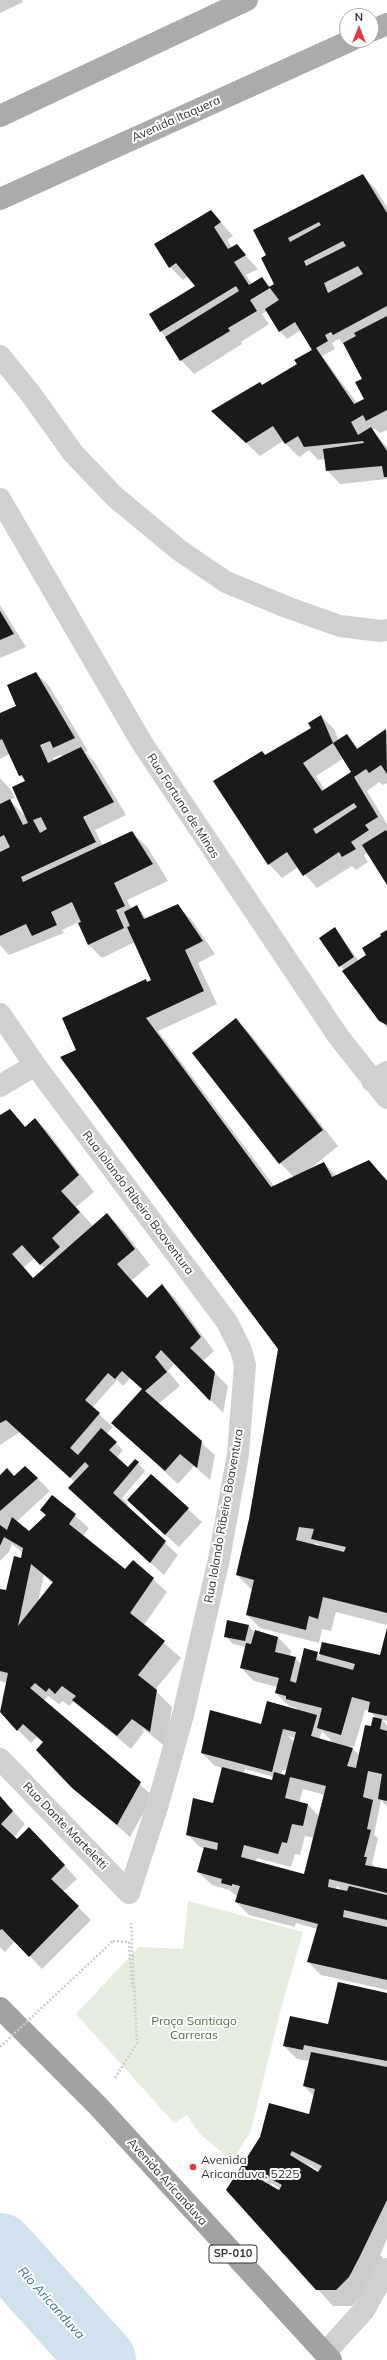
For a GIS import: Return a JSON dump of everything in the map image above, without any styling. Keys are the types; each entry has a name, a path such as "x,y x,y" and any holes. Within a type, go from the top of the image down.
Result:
{"highway":[{"name":"Avenida Aricanduva","path":"0,2008 98,2106 328,2357"}],"main road":[{"path":"0,116 247,0"},
{"name":"Avenida Itaquera","path":"0,198 339,46"}],"street":[{"path":"0,356 30,393 73,453 115,497 179,550 226,582 289,608 340,626 380,631 387,630"},
{"name":"Rua Fortuna de Minas","path":"0,499 142,743 294,972 379,1077 387,1098"},
{"name":"Rua Iolando Ribeiro Boaventura","path":"0,1014 34,1065 223,1316 241,1350 245,1365 238,1454 219,1559 179,1730 158,1804 129,1893"},
{"path":"0,1086 34,1065"},
{"name":"Rua Dante Marteletti","path":"0,1759 129,1893"},
{"path":"328,2357 364,2310 387,2269"}],"path":[{"path":"98,2106 137,2043 129,1893"},
{"path":"0,2047 113,1941 129,1942 137,2043"}],"green space":[{"name":"Praça Santiago Carreras","path":"188,1901 303,1932 280,2012 250,2133 232,2161 200,2134 187,2115 174,2123 76,2014 139,1947 183,1949"}],"building":[{"path":"363,174 387,213 387,306 333,335 331,332 325,335 328,341 316,348 354,404 364,399 355,382 362,379 343,343 356,336 354,333 387,316 387,410 366,421 363,415 351,422 358,435 371,427 387,451 387,477 384,477 382,466 326,471 323,449 364,443 363,441 304,447 298,436 285,444 273,426 246,443 211,411 260,382 262,385 297,364 294,360 312,350 295,322 279,332 265,309 279,300 270,288 250,300 257,311 228,328 230,331 180,361 165,337 239,291 236,286 160,332 149,314 195,286 176,263 169,268 154,244 211,210 221,222 214,227 228,249 237,244 246,255 234,262 249,285 262,277 269,287 274,284 261,258 266,255 253,230","holes":["319,222 321,225 290,242 288,238","343,241 346,246 306,266 304,261","358,266 363,274 328,293 324,283"]},
{"path":"0,611 14,634 0,640"},
{"path":"36,672 75,738 53,748 50,741 40,745 48,763 81,747 114,802 83,817 96,842 21,877 23,882 132,831 153,864 114,883 125,906 116,910 124,928 88,945 78,923 81,922 72,902 51,912 57,925 32,936 26,924 0,936 0,852 10,847 4,835 0,837 0,804 10,799 23,825 28,823 12,787 25,781 22,775 19,776 2,739 0,740 0,713 16,706 7,685","holes":["41,817 47,829 40,833 33,820"]},
{"path":"321,715 333,743 347,734 357,749 386,729 387,774 381,765 369,773 366,769 354,777 378,817 365,825 369,830 351,842 356,849 342,857 339,852 303,876 287,852 268,865 213,781 262,751 265,755 311,728 308,723","holes":["333,743 351,772 322,791 303,763","354,803 357,807 316,834 313,829"]},
{"path":"386,830 387,832 387,885 362,845"},
{"path":"178,904 203,941 185,950 204,991 146,1018 271,1187 324,1162 332,1177 369,1160 387,1181 387,1613 323,1597 318,1619 309,1616 306,1630 246,1615 254,1580 236,1575 249,1519 278,1349 60,1057 76,1050 62,1018 146,979 147,982 151,980 127,927 130,926 124,912 137,905 144,919","holes":["299,1527 314,1529 311,1539 346,1547 344,1552 296,1540"]},
{"path":"335,927 354,957 339,967 319,938"},
{"path":"387,930 387,1025 379,1021 342,971 366,955 362,948 381,936 380,934"},
{"path":"236,1018 323,1130 279,1164 192,1053"},
{"path":"10,1109 25,1127 35,1118 79,1175 61,1191 80,1212 52,1238 60,1247 40,1265 22,1245 12,1254 33,1278 107,1213 135,1249 117,1264 147,1298 162,1284 201,1337 190,1348 215,1372 210,1401 161,1350 155,1357 167,1372 145,1391 202,1441 197,1468 180,1454 165,1471 111,1423 142,1389 122,1371 115,1379 108,1373 85,1400 100,1413 70,1448 78,1455 101,1428 117,1442 109,1450 128,1467 135,1459 139,1462 113,1493 166,1541 150,1563 68,1488 89,1466 85,1462 70,1478 6,1420 0,1423 0,1115"},
{"path":"25,1466 38,1478 0,1511 0,1475 7,1468 14,1476"},
{"path":"151,1474 189,1508 165,1535 127,1500"},
{"path":"52,1495 76,1514 69,1524 125,1569 133,1560 154,1578 130,1613 165,1641 138,1675 157,1690 150,1732 132,1719 117,1736 72,1700 76,1696 62,1686 55,1694 49,1688 46,1692 35,1683 30,1688 141,1782 117,1825 72,1788 36,1750 43,1742 23,1724 17,1731 0,1712 8,1673 0,1671 0,1589 6,1590 14,1556 21,1558 23,1548 4,1537 0,1546 0,1525 7,1530 12,1517 29,1531 46,1515 40,1510","holes":["31,1564 53,1582 18,1626"]},
{"path":"227,1620 249,1625 245,1641 224,1637"},
{"path":"387,1628 387,1716 368,1712 370,1702 352,1697 341,1735 317,1728 322,1708 286,1699 286,1696 275,1693 279,1678 240,1668 246,1643 251,1644 255,1630 278,1637 275,1652 296,1657 290,1681 296,1683 304,1648 318,1652 316,1660 353,1670 355,1664 319,1654 322,1642 380,1655"},
{"path":"267,1701 317,1715 311,1736 353,1748 347,1766 356,1768 365,1725 371,1726 373,1717 382,1719 380,1729 387,1731 387,1801 378,1799 382,1774 368,1771 363,1797 373,1800 367,1829 371,1830 364,1857 367,1857 365,1865 387,1869 387,1893 329,1879 328,1887 347,1891 349,1886 387,1895 387,1920 344,1910 343,1917 387,1927 387,1980 307,1962 318,1924 235,1902 240,1886 232,1884 232,1886 221,1883 222,1879 197,1872 204,1847 217,1850 218,1843 186,1835 193,1798 213,1803 222,1767 272,1780 274,1772 285,1775 296,1732 283,1729 272,1772 201,1753 210,1710 261,1724","holes":["290,1777 326,1786 304,1874 241,1857 244,1845 278,1854 282,1842 287,1843 292,1824 303,1826 308,1804 285,1798"]},
{"path":"0,1796 13,1811 1,1824 17,1839 29,1827 65,1865 51,1879 79,1906 29,1957 2,1929 0,1930"},
{"path":"338,1982 387,1993 387,2061 304,2045 303,2050 283,2046 290,2016 328,2024"},
{"path":"311,2052 387,2067 387,2200 349,2277 336,2290 316,2290 226,2190 260,2137 269,2103 309,2114 315,2089 303,2086","holes":["292,2151 322,2166 318,2172 290,2155","257,2171 282,2185 279,2190 254,2176"]}],"waterway":[{"name":"Rio Aricanduva","path":"0,2247 102,2360"}],"place":[{"name":"Avenida Aricanduva, 5225","path":"193,2167"}]}
